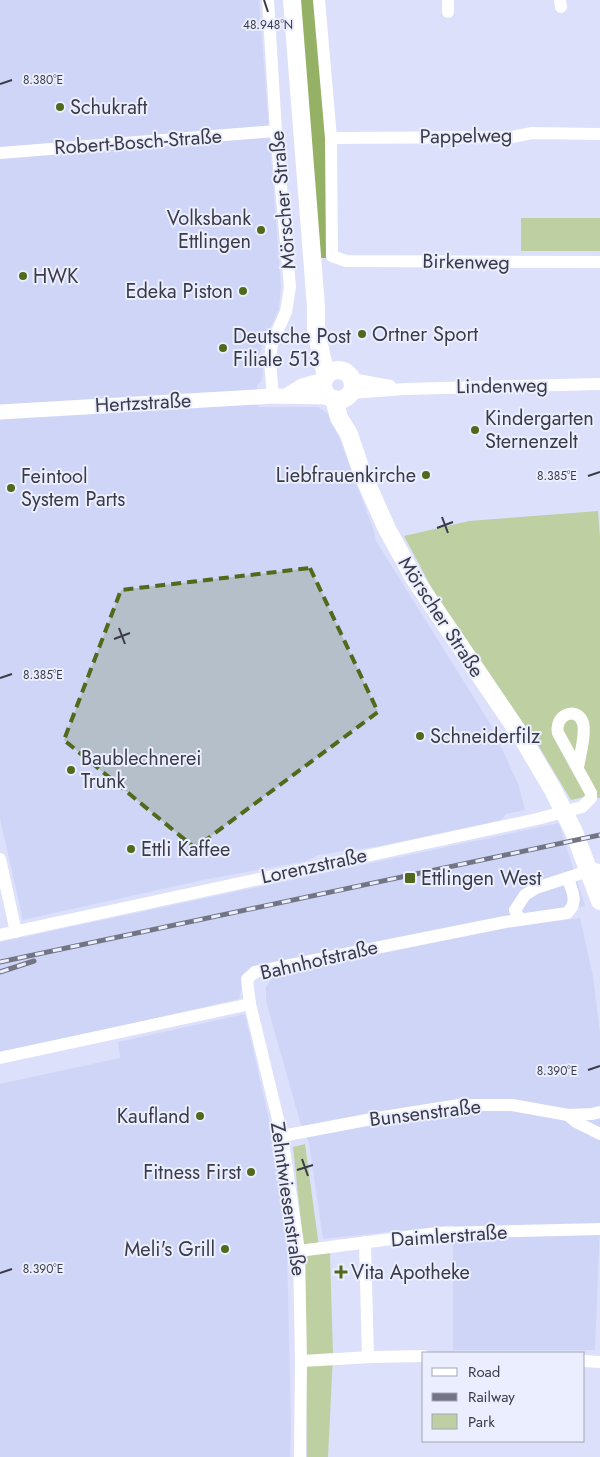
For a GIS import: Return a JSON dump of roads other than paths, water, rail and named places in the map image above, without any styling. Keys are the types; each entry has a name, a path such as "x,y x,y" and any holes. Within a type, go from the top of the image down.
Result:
{"main road":[{"name":"Mörscher Straße","path":"292,0 316,307 316,331 338,386 339,418 349,434 362,474 387,529 414,578 522,739 553,790 574,832 600,901"}],"street":[{"name":"Mörscher Straße","path":"268,0 276,131 290,287 288,304 270,352 279,396"},
{"path":"319,0 331,138"},
{"name":"Robert-Bosch-Straße","path":"0,152 276,131"},
{"name":"Pappelweg","path":"331,138 512,137 532,133 600,134"},
{"name":"Birkenweg","path":"331,138 332,256 346,261 600,262"},
{"name":"Lindenweg","path":"338,386 405,388 600,384"},
{"name":"Hertzstraße","path":"0,412 279,396 302,386 338,386"},
{"name":"Lorenzstraße","path":"0,935 574,809 591,798 591,794 578,767"},
{"path":"0,859 16,932"},
{"path":"520,920 515,910 529,892 594,869 600,870"},
{"name":"Bahnhofstraße","path":"0,1058 250,1004 247,979 255,972 376,947 567,913 575,902 571,877"},
{"name":"Zehntwiesenstraße","path":"250,1004 282,1136 299,1251 302,1362 300,1457"},
{"name":"Bunsenstraße","path":"282,1136 458,1105 512,1105 568,1116 600,1112"},
{"name":"Bunsenstraße","path":"568,1116 600,1134"},
{"name":"Daimlerstraße","path":"299,1251 438,1233 600,1229"},
{"path":"365,1242 368,1357"},
{"path":"302,1362 368,1357 422,1356"},
{"path":"585,1361 600,1362"}],"railway":[{"path":"0,962 600,835"},
{"path":"0,972 34,961"}],"place":[{"name":"Schukraft","path":"60,107"},
{"name":"Volksbank Ettlingen","path":"261,230"},
{"name":"HWK","path":"23,276"},
{"name":"Edeka Piston","path":"243,291"},
{"name":"Ortner Sport","path":"362,334"},
{"name":"Deutsche Post Filiale 513","path":"223,348"},
{"name":"Kindergarten Sternenzelt","path":"475,430"},
{"name":"Liebfrauenkirche","path":"426,475"},
{"name":"Feintool System Parts","path":"11,488"},
{"name":"Schneiderfilz","path":"420,736"},
{"name":"Baublechnerei Trunk","path":"71,770"},
{"name":"Ettli Kaffee","path":"131,849"},
{"name":"Ettlingen West","path":"410,878"},
{"name":"Kaufland","path":"200,1116"},
{"name":"Fitness First","path":"251,1172"},
{"name":"Meli's Grill","path":"225,1249"},
{"name":"Vita Apotheke","path":"341,1272"}]}
